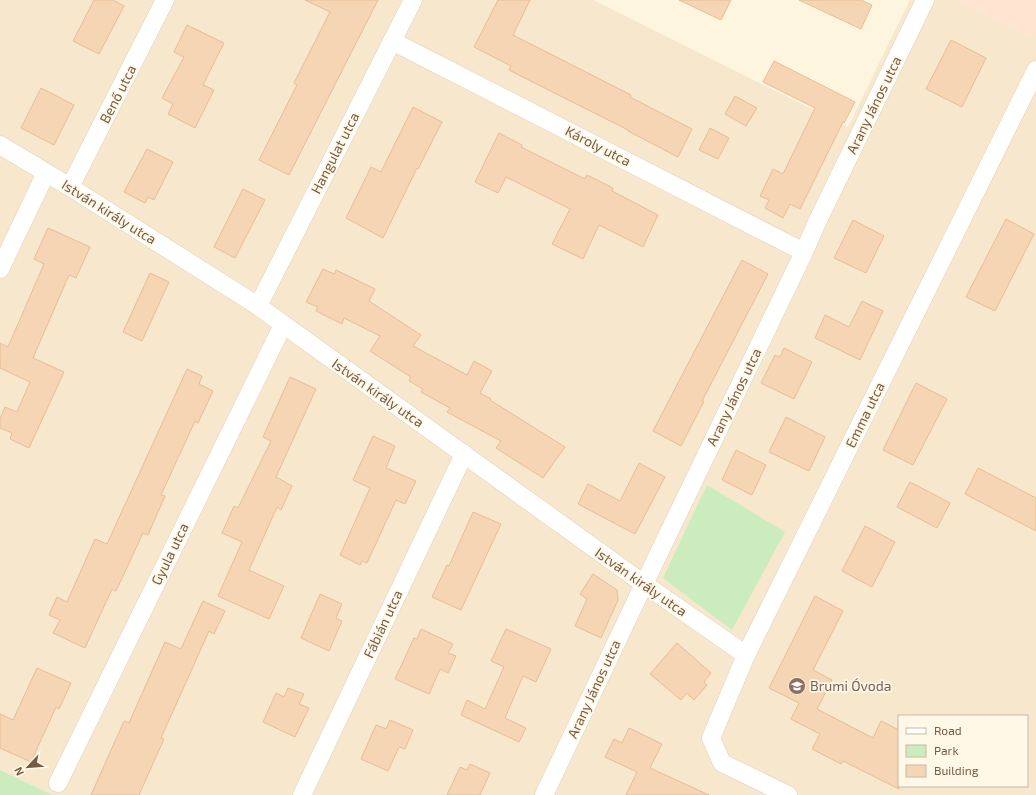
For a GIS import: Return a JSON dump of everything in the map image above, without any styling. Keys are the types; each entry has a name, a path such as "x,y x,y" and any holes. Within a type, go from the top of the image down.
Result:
{"street":[{"name":"Benő utca","path":"70,187 165,0"},
{"name":"Hangulat utca","path":"258,306 413,0"},
{"name":"Arany János utca","path":"544,795 804,252 821,213 925,0"},
{"name":"Károly utca","path":"392,41 804,252"},
{"name":"Emma utca","path":"788,795 722,763 710,738 746,655 1036,70"},
{"name":"István király utca","path":"0,145 70,187 258,306 644,584 746,655"},
{"path":"0,269 46,173"},
{"name":"Gyula utca","path":"58,783 283,325"},
{"name":"Fábián utca","path":"302,795 464,454"}],"shaded area":[{"path":"0,0 593,0 848,127 910,0 957,0 1031,37 1036,30 1036,795 0,795"},
{"path":"957,0 1036,0 1036,30 1032,38"}],"green space":[{"path":"707,485 785,532 732,630 663,578"},
{"path":"0,770 52,795 0,795"}],"building":[{"path":"94,0 113,0 124,6 99,54 73,41"},
{"path":"305,0 378,0 289,175 259,160 297,85 294,83 330,12"},
{"path":"498,0 530,0 513,35 631,95 630,97 692,129 678,157 509,70 511,66 474,47"},
{"path":"679,0 731,0 721,20"},
{"path":"799,0 861,0 872,5 861,29"},
{"path":"187,25 224,43 203,85 214,90 195,128 168,114 173,104 162,98 184,57 174,52"},
{"path":"951,40 986,58 962,107 926,89"},
{"path":"774,61 855,102 844,123 843,122 800,209 790,204 783,218 765,208 769,200 760,196 773,169 783,174 815,108 763,82"},
{"path":"41,88 74,105 54,145 21,128"},
{"path":"735,96 757,108 746,126 725,114"},
{"path":"413,107 442,122 418,169 417,168 383,238 346,218 371,167 381,172"},
{"path":"710,128 729,138 718,159 699,150"},
{"path":"499,133 522,145 521,147 585,179 587,175 613,188 612,191 658,215 643,247 599,225 583,259 552,244 570,209 506,177 498,193 475,182"},
{"path":"147,149 173,162 154,200 148,197 145,203 124,192"},
{"path":"243,189 265,200 235,258 214,247"},
{"path":"1006,219 1034,234 995,311 966,297"},
{"path":"853,220 884,236 866,273 834,258"},
{"path":"48,228 90,247 76,278 69,275 33,358 64,372 29,448 10,439 12,433 0,428 0,418 5,407 17,412 30,382 0,368 0,343 8,347 44,264 34,259"},
{"path":"742,260 768,274 702,401 704,401 681,446 653,431"},
{"path":"323,269 334,274 336,270 375,289 369,301 421,335 413,346 467,375 474,361 492,371 480,393 565,447 543,478 496,448 501,441 447,412 450,408 421,392 423,389 409,381 411,377 370,351 380,336 344,318 342,324 316,311 318,307 306,302"},
{"path":"150,273 169,282 142,341 123,332"},
{"path":"862,301 883,311 860,360 815,338 825,315 849,327"},
{"path":"784,348 812,362 794,399 761,383 775,355 780,357"},
{"path":"187,369 202,376 199,384 213,391 198,423 195,421 161,495 165,496 148,535 143,533 116,591 112,589 85,648 53,633 60,620 49,615 57,597 67,602 95,539 107,544"},
{"path":"290,377 316,389 276,477 292,486 281,510 277,507 249,570 284,586 269,619 218,596 242,542 222,533 234,506 238,508 271,441 263,437"},
{"path":"916,383 947,399 913,465 883,450"},
{"path":"786,417 825,437 809,471 769,452"},
{"path":"373,436 395,446 386,468 416,481 405,504 396,500 367,563 362,561 360,565 340,555 370,488 353,480"},
{"path":"736,450 766,465 752,495 722,480"},
{"path":"639,463 665,477 635,534 578,504 588,484 620,501"},
{"path":"978,468 1036,498 1036,531 965,494"},
{"path":"910,482 950,503 937,528 897,507"},
{"path":"473,512 501,524 461,610 432,597 447,565 449,566"},
{"path":"865,526 895,542 872,587 842,571"},
{"path":"593,574 617,590 618,600 601,638 575,626 587,599 580,594"},
{"path":"320,594 342,604 336,618 342,621 329,651 301,638"},
{"path":"815,596 843,611 813,670 832,680 817,709 873,738 881,721 898,730 899,789 843,761 841,764 812,749 820,734 791,719 799,703 769,688"},
{"path":"203,601 225,611 214,634 209,631 161,738 164,739 139,795 91,795 124,721 129,723 165,642 181,649"},
{"path":"421,629 453,644 448,653 456,656 448,673 440,669 429,694 395,679 414,638 417,639"},
{"path":"506,629 551,649 536,682 523,676 505,718 526,728 519,742 461,715 467,700 485,709 504,667 491,661"},
{"path":"677,643 711,673 704,682 707,685 694,700 687,693 681,700 650,674"},
{"path":"37,668 71,683 59,709 56,707 31,762 0,748 0,714 13,720"},
{"path":"288,688 304,694 299,704 309,708 295,737 263,722 276,693 284,697"},
{"path":"390,720 413,730 405,749 399,747 388,771 361,759 376,725 386,729"},
{"path":"629,728 662,744 650,768 709,795 626,795 637,772 605,757 614,739 622,743"},
{"path":"470,764 490,773 480,795 447,795 460,767 467,770"}],"place":[{"name":"Brumi Óvoda","path":"797,686"}]}
